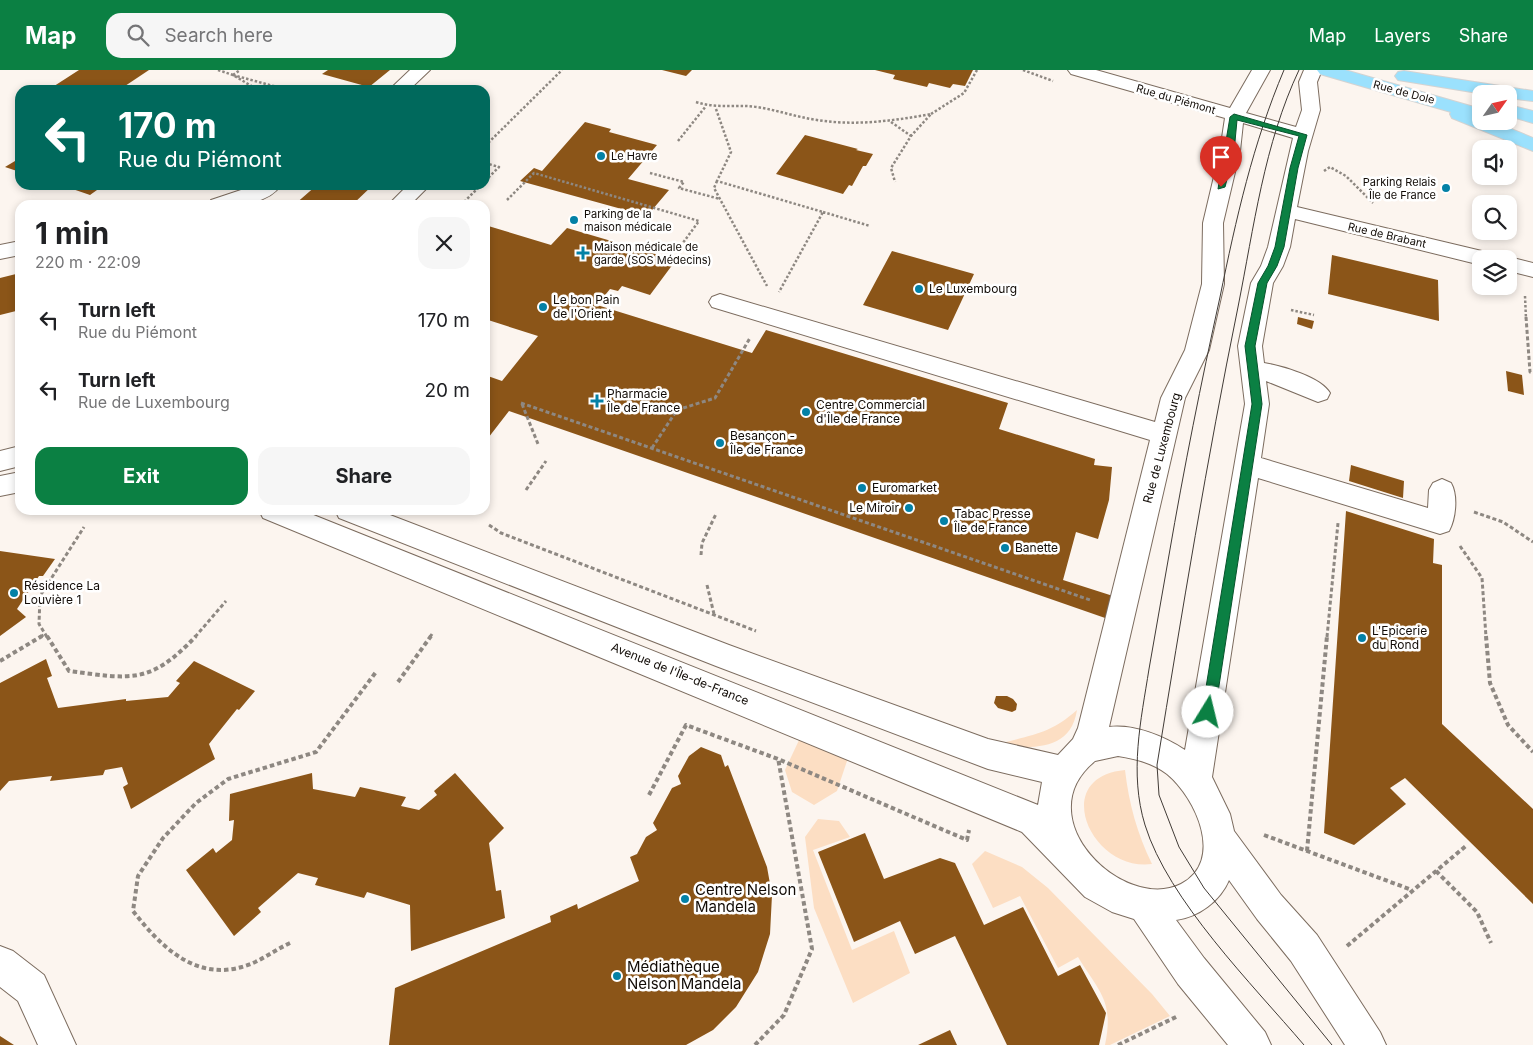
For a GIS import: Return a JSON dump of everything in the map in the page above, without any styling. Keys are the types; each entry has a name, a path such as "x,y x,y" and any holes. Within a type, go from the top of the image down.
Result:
{"main road":[{"name":"Rue de Dole","path":"1326,70 1386,79 1472,99"},
{"name":"Rue de Dole","path":"1386,79 1472,112"},
{"path":"1386,79 1533,96"},
{"path":"1386,79 1533,145"},
{"path":"1518,113 1533,117"},
{"path":"1518,126 1533,131"}],"street":[{"path":"404,85 421,70"},
{"name":"Rue du Piémont","path":"1077,70 1234,117 1303,135"},
{"path":"1234,117 1261,70"},
{"path":"1196,780 1257,404 1250,346 1260,293 1279,247 1294,168 1311,110 1308,82 1313,70"},
{"name":"Rue de Luxembourg","path":"1085,749 1093,728 1173,398 1197,350 1211,292 1213,223 1230,152 1234,117"},
{"path":"235,200 262,190"},
{"path":"404,200 414,190"},
{"name":"Rue de Brabant","path":"1287,211 1472,256"},
{"path":"0,252 15,249"},
{"path":"1517,270 1529,278"},
{"path":"720,302 1164,434"},
{"path":"1252,369 1281,375 1318,394"},
{"path":"0,461 15,457"},
{"path":"1247,464 1440,523 1442,490"},
{"path":"0,486 15,483"},
{"name":"Avenue de l'Île-de-France","path":"284,515 1034,820 1072,861"},
{"path":"361,515 726,657 978,750 1062,771"},
{"path":"1221,841 1217,866 1204,888 1186,901 1167,906 1146,907 1119,899 1093,883 1072,861 1056,830 1053,798 1062,771 1085,749 1118,741 1137,744 1166,756 1179,764 1196,780 1213,809 1221,841 1269,907 1304,948 1367,1045"},
{"path":"1146,907 1191,971 1252,1045"},
{"path":"0,964 31,988 57,1045"}],"path":[{"path":"218,70 271,85"},
{"path":"234,74 240,70"},
{"path":"490,141 562,70"},
{"path":"895,182 891,168 911,136 931,114 964,92 977,70"},
{"path":"234,74 250,85"},
{"path":"696,102 716,109 755,107 817,120 891,122 931,114"},
{"path":"678,141 706,106"},
{"path":"716,109 732,152 714,188 770,291"},
{"path":"891,122 911,136"},
{"path":"490,164 499,167 490,176"},
{"path":"1319,174 1330,167 1346,176 1376,205"},
{"path":"507,200 534,173 699,221 677,250"},
{"path":"650,173 684,182 679,188 720,199"},
{"path":"717,181 870,226"},
{"path":"466,200 476,190"},
{"path":"774,300 823,212"},
{"path":"1529,278 1530,372 1533,373"},
{"path":"1291,310 1314,315"},
{"path":"652,448 677,410 715,398 743,350"},
{"path":"538,444 521,403 1093,601"},
{"path":"526,490 546,461"},
{"path":"1307,851 1341,492"},
{"path":"701,555 702,544 716,514"},
{"path":"1504,522 1533,542"},
{"path":"1440,523 1452,534 1482,578 1490,684 1508,725 1533,752"},
{"path":"489,526 501,533 760,632"},
{"path":"84,527 40,596 39,624 69,671 127,678 147,674 165,664 205,626 226,601"},
{"path":"707,585 716,624"},
{"path":"0,661 45,634"},
{"path":"398,682 432,634"},
{"path":"290,943 244,967 208,972 184,962 149,934 133,911 138,876 163,838 196,803 228,779 316,752 376,672"},
{"path":"649,795 686,725 778,758 967,840 970,822"},
{"path":"755,1045 784,1015 812,949 778,758 773,751"},
{"path":"1258,834 1412,890"},
{"path":"1340,951 1467,845"},
{"path":"1436,871 1477,912 1491,943"},
{"path":"1118,1045 1186,1012"}],"shaded area":[{"path":"1077,710 1068,732 1051,744 1029,747 1005,747 1006,742 1052,728"},
{"path":"800,738 848,758 837,791 814,805 792,792 785,770"},
{"path":"1125,770 1134,818 1152,864 1130,863 1111,854 1097,840 1087,823 1084,805 1089,789 1102,776"},
{"path":"818,819 839,821 850,837 813,850 852,950 894,931 910,973 853,1003 814,908 805,837"},
{"path":"985,851 1022,867 1048,888 1152,994 1170,1016 1110,1045 1105,1045 1108,1018 1099,989 1078,957 1058,968 1020,896 993,908 972,864"}],"building":[{"path":"79,70 149,70 126,85 56,85"},
{"path":"328,70 390,70 371,85 362,85 322,74"},
{"path":"662,70 692,70 686,76"},
{"path":"875,70 973,70 965,86 953,84 950,88 929,83 927,87 893,79 895,75"},
{"path":"585,122 611,129 609,132 657,145 628,179 669,190 647,216 520,181 534,168 542,171"},
{"path":"805,135 873,154 866,166 863,166 852,186 849,185 843,194 776,174"},
{"path":"15,161 15,170 5,167"},
{"path":"76,190 97,190 90,195"},
{"path":"311,190 368,190 357,200 300,200"},
{"path":"490,227 551,245 567,228 676,260 650,295 622,286 618,291 610,289 597,305 752,353 766,330 1008,403 999,429 1095,459 1094,465 1112,467 1109,500 1098,539 1076,532 1063,580 1113,596 1108,619 509,411 490,436 490,377 502,381 538,336 490,321"},
{"name":"Le Luxembourg","path":"892,251 974,274 948,330 863,305"},
{"path":"1332,255 1438,280 1439,321 1328,294"},
{"path":"15,274 15,311 0,315 0,278"},
{"path":"1298,317 1314,321 1312,329 1297,324"},
{"path":"1506,371 1522,375 1524,395 1508,391"},
{"path":"1351,465 1404,481 1403,498 1349,481"},
{"path":"1346,511 1434,539 1433,563 1442,565 1442,724 1533,809 1533,904 1405,778 1390,788 1406,804 1354,845 1324,833"},
{"name":"Résidence La Louvière 1","path":"0,551 55,559 43,576 39,576 17,609 26,617 0,636"},
{"path":"46,659 52,676 47,678 58,708 126,699 126,701 168,697 180,683 176,681 194,661 255,691 239,710 237,709 209,744 215,759 131,809 123,787 128,784 122,767 105,770 103,775 50,781 52,776 9,781 0,791 0,683"},
{"path":"996,696 1007,696 1013,699 1017,704 1016,710 1012,712 998,708 994,703"},
{"name":"Centre Nelson Mandela","path":"701,747 721,755 725,767 728,765 767,867 772,895 770,934 758,972 736,1007 713,1030 686,1045 389,1045 395,988 551,922 550,916 577,904 578,909 639,881 630,857 637,854 646,837 657,830 653,823 672,788 681,784 678,776 689,756"},
{"path":"312,773 313,789 355,797 360,787 406,797 401,806 419,810 437,795 434,791 455,773 504,828 489,843 496,891 501,890 505,918 411,951 410,905 367,892 364,898 315,885 318,878 298,873 258,908 261,912 234,936 186,870 213,848 216,853 232,840 234,820 229,821 230,794"},
{"path":"865,833 884,879 940,858 955,863 984,925 1023,907 1058,976 1080,965 1106,1013 1099,1045 1007,1045 955,936 915,954 900,921 854,942 818,852"},
{"path":"950,1030 957,1045 918,1045"},
{"path":"0,1036 14,1045 0,1045"}],"tram line":[{"path":"1284,70 1263,125 1246,182 1206,361 1149,669 1140,727 1137,766 1140,805 1145,825 1156,854 1172,883 1214,941 1304,1045"},
{"path":"1299,70 1277,127 1261,186 1205,478 1157,765 1159,795 1179,847 1204,888 1332,1045"}],"place":[{"name":"Le Havre","path":"601,156"},
{"name":"Parking Relais Île de France","path":"1446,188"},
{"name":"Parking de la maison médicale","path":"574,220"},
{"name":"Maison médicale de garde (SOS Médecins)","path":"583,253"},
{"name":"Le Luxembourg","path":"919,289"},
{"name":"Le bon Pain de l'Orient","path":"543,307"},
{"name":"Pharmacie Île de France","path":"597,401"},
{"name":"Centre Commercial d'Île de France","path":"806,412"},
{"name":"Besançon - Île de France","path":"720,443"},
{"name":"Euromarket","path":"862,488"},
{"name":"Le Miroir","path":"909,508"},
{"name":"Tabac Presse Île de France","path":"944,521"},
{"name":"Banette","path":"1005,548"},
{"name":"Résidence La Louvière 1","path":"14,593"},
{"name":"L'Epicerie du Rond","path":"1362,638"},
{"name":"Centre Nelson Mandela","path":"685,899"},
{"name":"Médiathèque Nelson Mandela","path":"617,976"}],"route":[{"path":"1208,712 1257,404 1250,346 1262,283 1272,266 1279,247 1294,168 1303,135 1234,117 1230,152 1221,187"}]}
